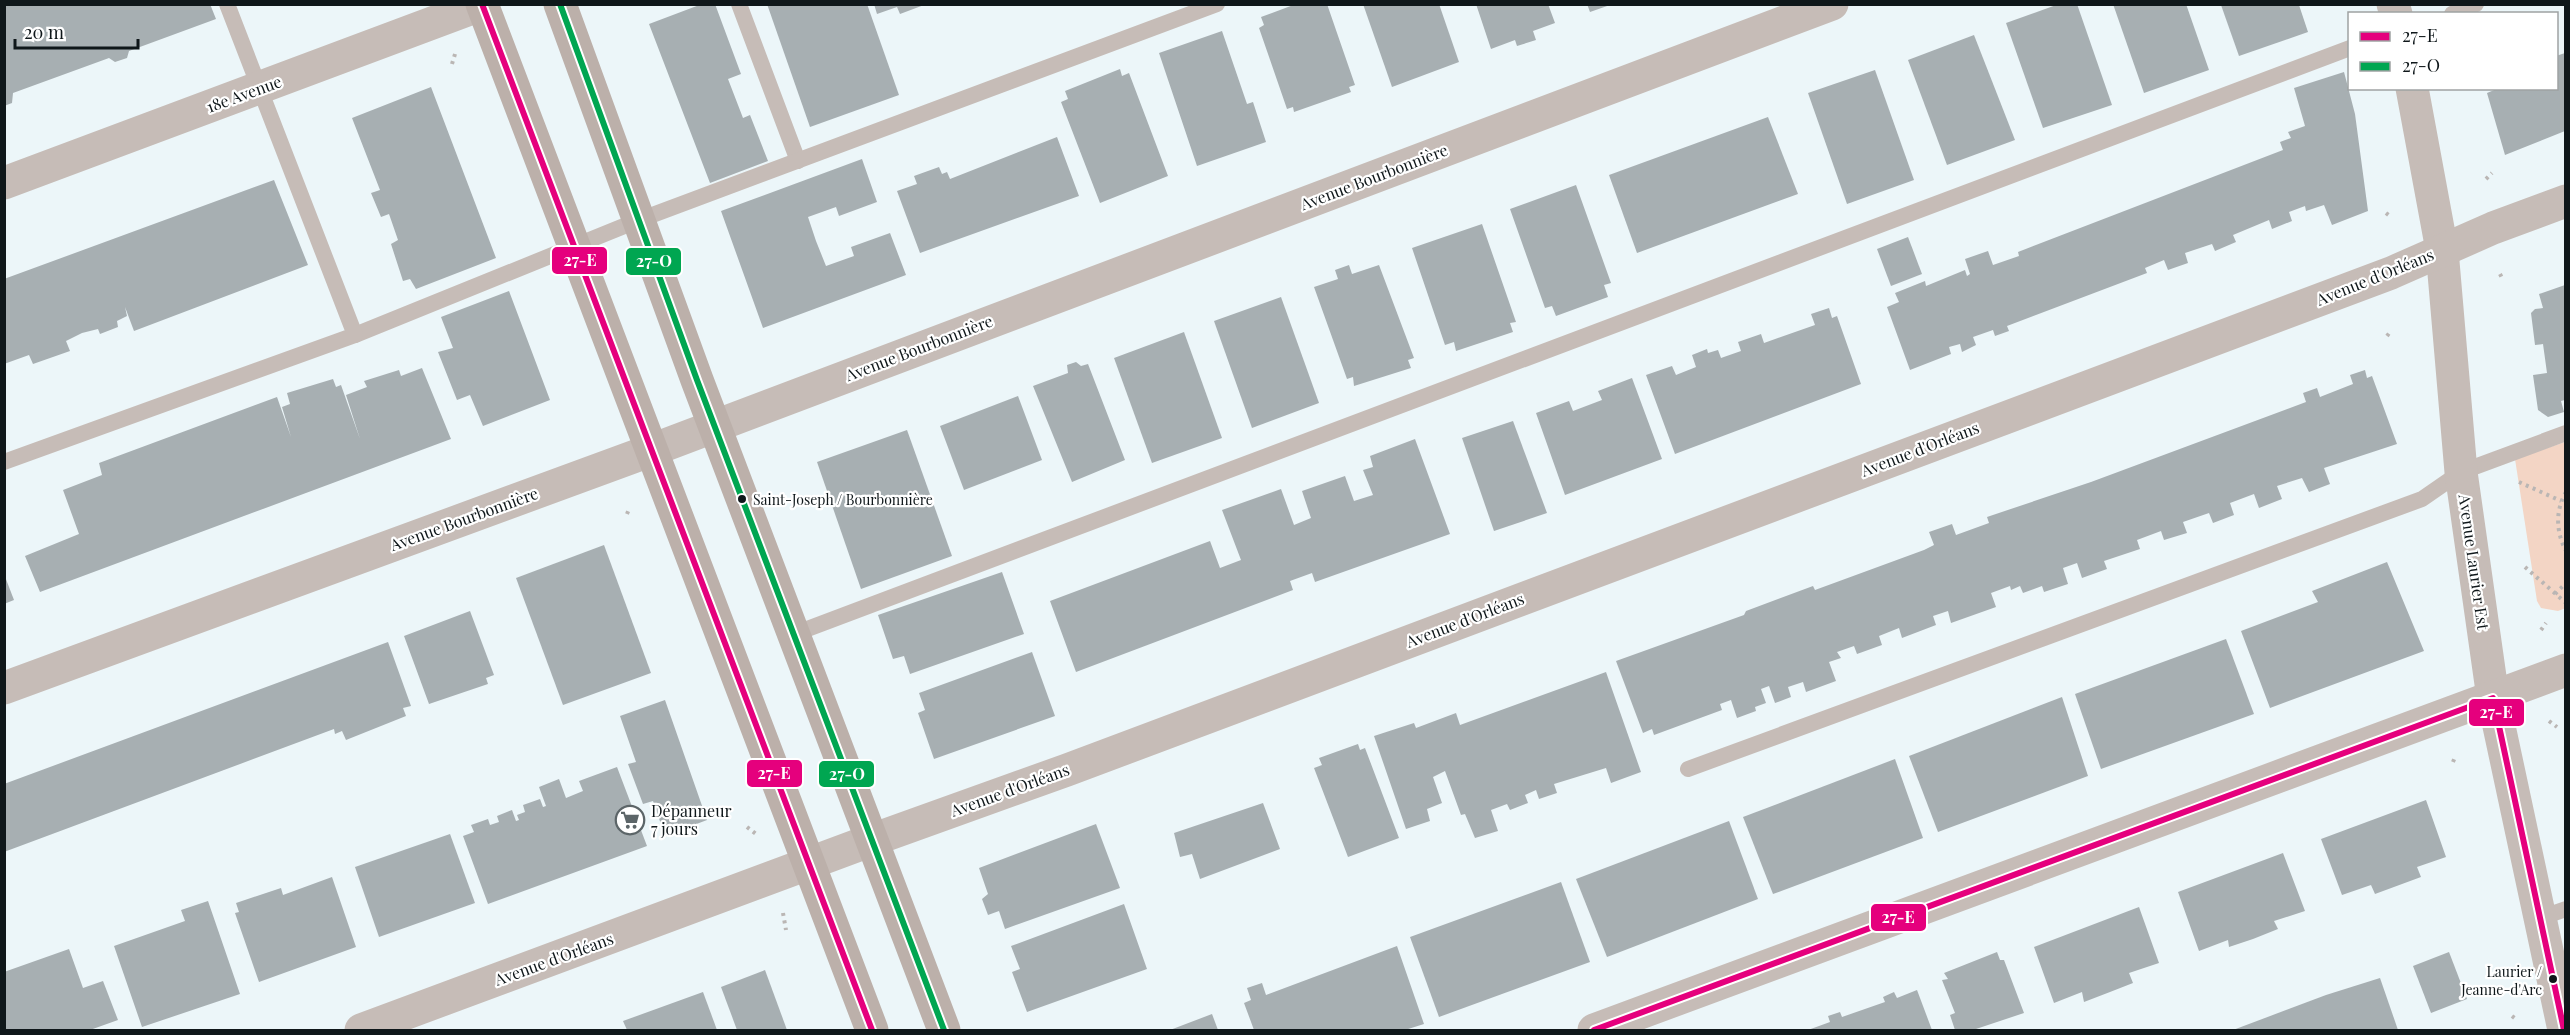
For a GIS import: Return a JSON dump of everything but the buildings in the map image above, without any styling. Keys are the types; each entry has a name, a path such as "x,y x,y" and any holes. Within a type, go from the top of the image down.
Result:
{"main road":[{"path":"560,4 714,425 944,1030"},
{"path":"483,5 872,1030"}],"street":[{"name":"Avenue Bourbonnière","path":"4,688 652,450 1833,4"},
{"name":"18e Avenue","path":"4,183 483,5"},
{"name":"Avenue Laurier Est","path":"2412,90 2442,250 2461,472 2493,698 2553,913 2565,1030"},
{"name":"Avenue d'Orléans","path":"361,1030 1067,770 2380,277 2565,201"},
{"path":"1594,1030 2565,670"}],"lane":[{"path":"227,4 355,335"},
{"path":"739,4 798,161"},
{"path":"4,462 355,335 639,220 1217,4"},
{"path":"2457,12 2476,4"},
{"path":"794,634 2348,48"},
{"path":"1688,769 2422,499 2461,472 2565,433"}],"path":[{"path":"2486,179 2492,173"},
{"path":"2386,213 2391,218"},
{"path":"2500,274 2503,280"},
{"path":"2513,479 2560,501"},
{"path":"2565,492 2560,501 2558,524 2559,536 2565,551"},
{"path":"627,514 629,509"},
{"path":"2525,567 2565,603"},
{"path":"2555,594 2565,583"},
{"path":"2541,630 2546,623"},
{"path":"2549,721 2557,726"},
{"path":"782,907 786,930"},
{"path":"2512,1016 2517,1020"}],"shaded area":[{"path":"2565,442 2566,608 2558,611 2541,608 2537,601 2515,459"}],"transit line":[{"name":"27-E","path":"482,4 872,1030"},
{"name":"27-O","path":"560,4 697,380 944,1030"},
{"name":"27-E","path":"1594,1030 2493,698 2564,1030"}],"place":[{"name":"Saint-Joseph / Bourbonnière","path":"742,499"},
{"name":"Dépanneur 7 jours","path":"630,820"},
{"name":"Laurier / Jeanne-d'Arc","path":"2553,979"}]}
